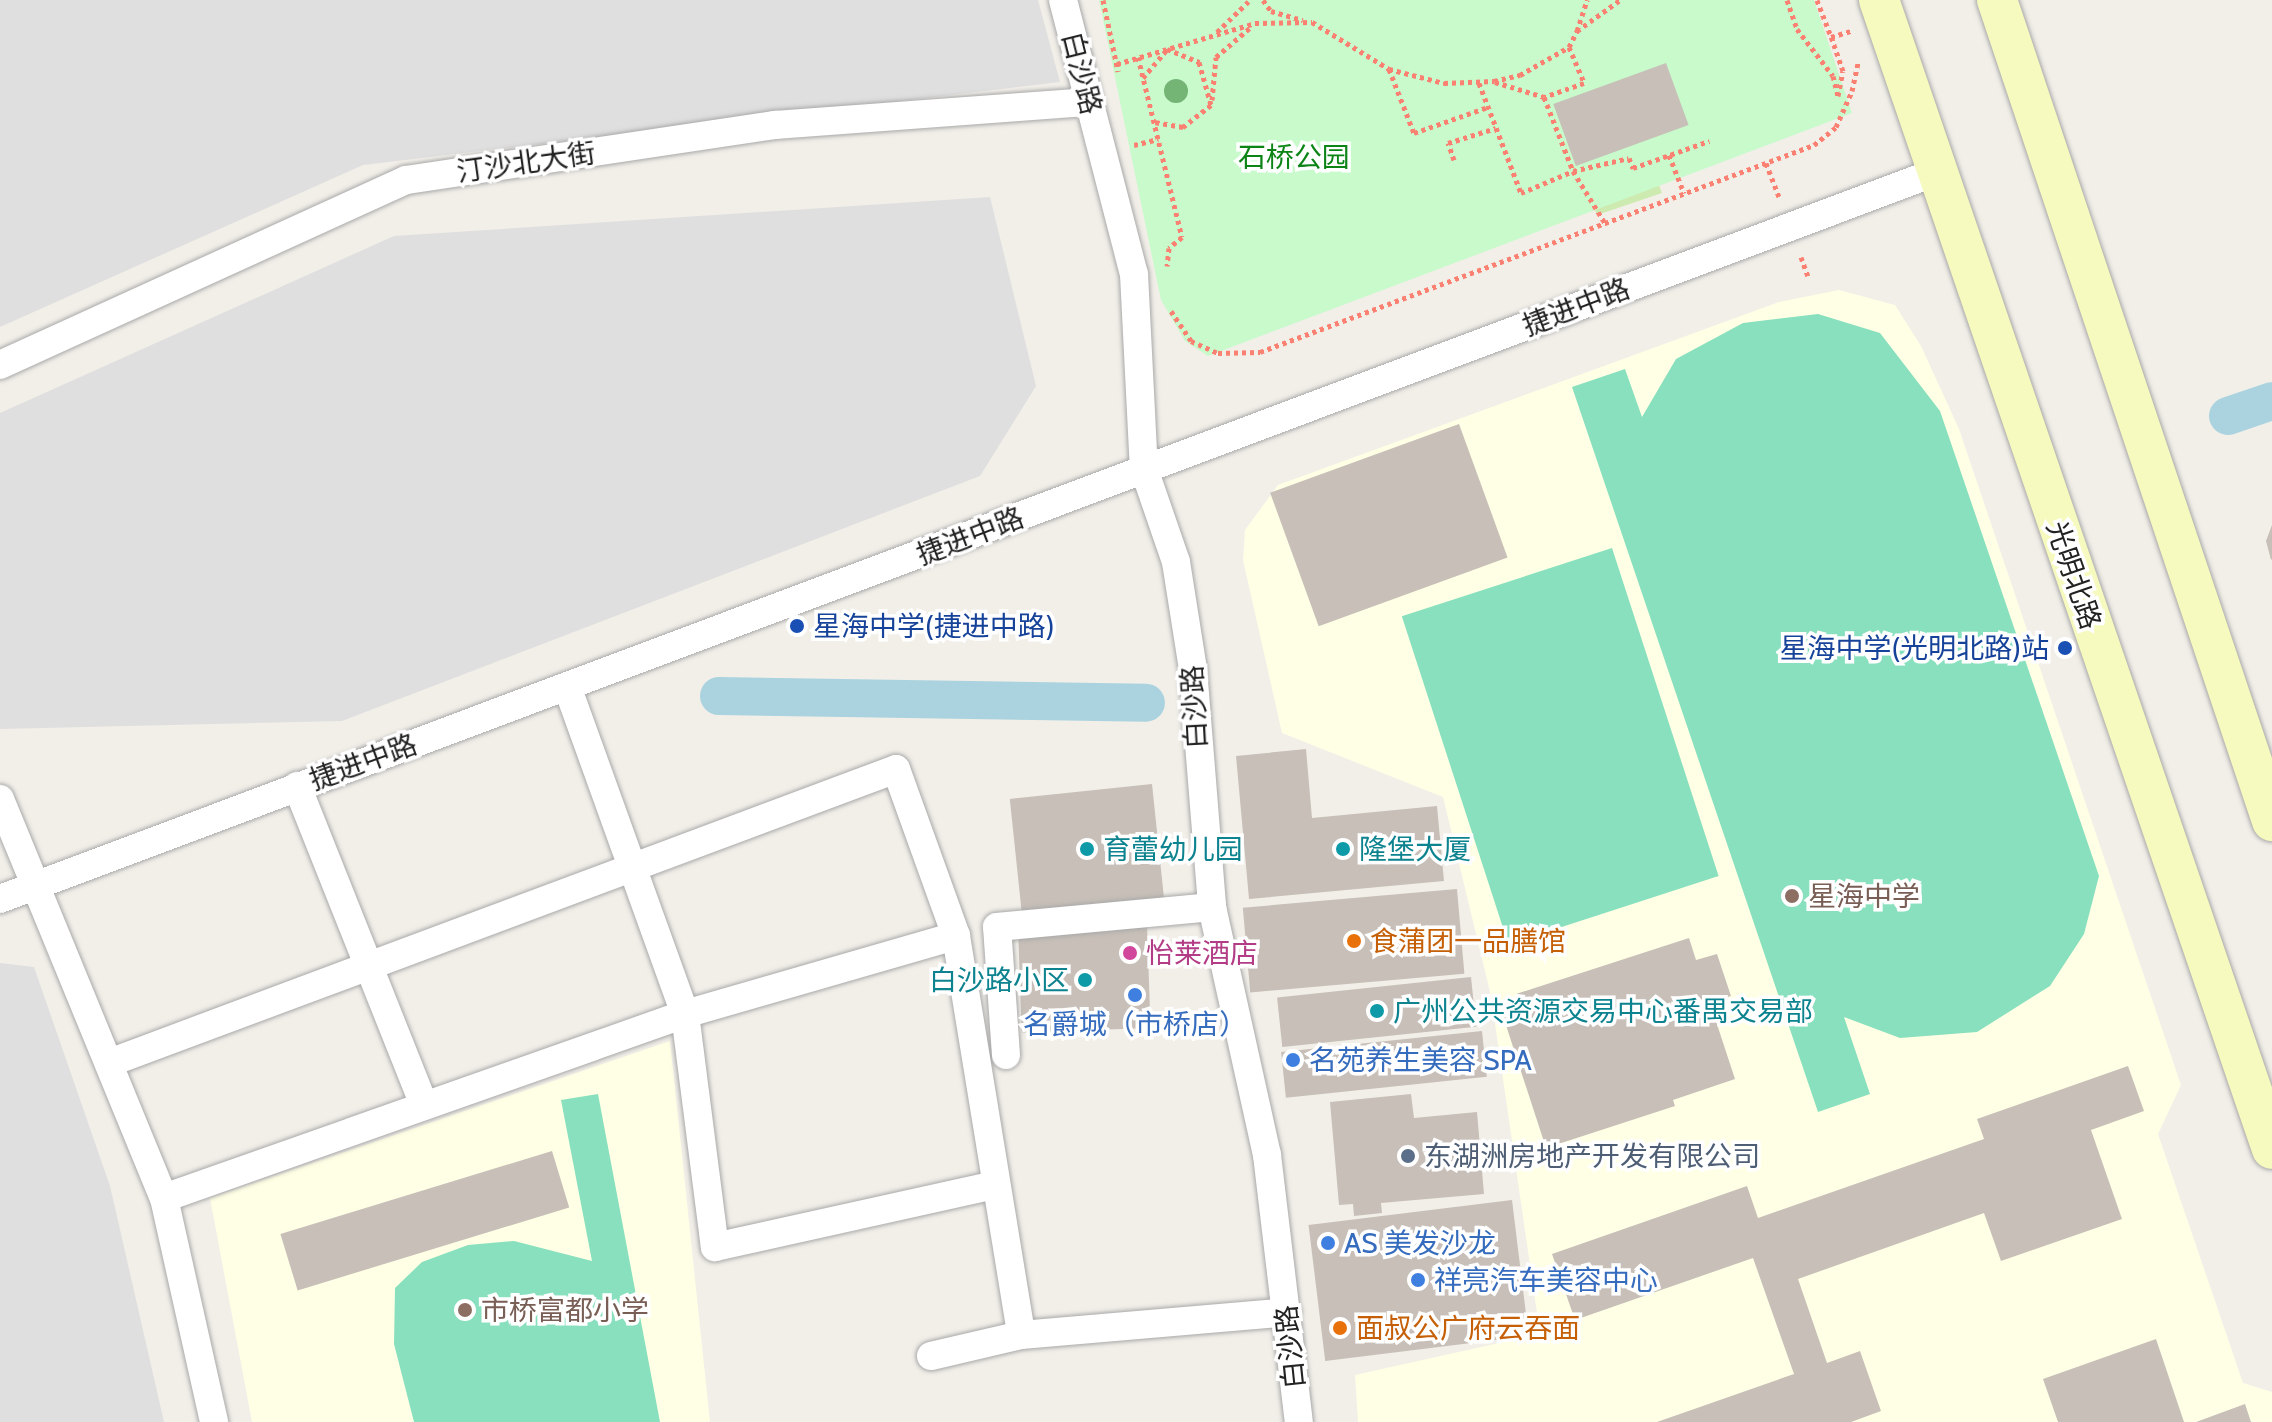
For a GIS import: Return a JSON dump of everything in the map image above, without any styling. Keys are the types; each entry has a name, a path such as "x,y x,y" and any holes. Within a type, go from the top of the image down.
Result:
{"main road":[{"path":"1997,0 2272,821"},
{"name":"光明北路","path":"1864,10 1939,171 2272,1149"}],"street":[{"name":"白沙路","path":"1063,0 1134,274 1144,469 1176,562 1193,669 1212,907 1267,1155 1299,1422"},
{"name":"汀沙北大街","path":"0,365 406,180 775,125 1089,102"},
{"name":"捷进中路","path":"0,899 297,786 568,689 1939,171"},
{"path":"568,689 685,1014 715,1247 995,1185"},
{"path":"109,1063 896,769 956,936 1021,1335"},
{"path":"297,786 371,963 423,1102"},
{"path":"0,799 164,1198 214,1422"},
{"path":"1006,1055 997,927 1212,907"},
{"path":"164,1198 423,1102 685,1014 956,936"},
{"path":"931,1356 1021,1335 1287,1312"}],"path":[{"path":"1103,0 1119,77"},
{"path":"1211,36 1250,0"},
{"path":"1263,0 1271,11 1312,22 1389,69 1444,83 1479,83 1520,75 1569,47 1587,0"},
{"path":"1577,31 1620,0"},
{"path":"1787,0 1797,29 1833,76 1838,96 1843,71 1817,0"},
{"path":"1831,37 1851,31 1864,10"},
{"path":"1117,64 1255,23 1312,22"},
{"path":"1154,122 1183,127 1211,105 1216,57 1255,23"},
{"path":"1851,31 1856,42"},
{"path":"1494,81 1544,97 1584,83 1569,47"},
{"path":"1167,49 1199,62 1211,105"},
{"path":"1143,79 1167,49"},
{"path":"1169,305 1191,341 1218,353 1246,354 1814,145 1836,127 1852,91 1860,54"},
{"path":"1138,57 1182,237 1169,248 1164,277 1158,261"},
{"path":"1389,69 1414,133 1488,107"},
{"path":"1479,83 1521,193 1573,171 1629,158 1633,168 1709,141"},
{"path":"1544,97 1573,171 1605,223"},
{"path":"1454,160 1448,143 1496,128"},
{"path":"1131,131 1137,159"},
{"path":"1134,145 1158,139"},
{"path":"1669,155 1684,193"}],"shaded area":[{"path":"0,0 1038,0 1060,82 363,165 0,327"},
{"path":"990,197 1036,386 980,476 342,721 0,729 0,413 394,236"},
{"name":"星海中学","path":"1839,290 1895,305 1921,346 1959,429 2181,1085 2158,1134 2243,1383 2272,1392 2272,1422 1358,1422 1355,1375 1540,1334 1491,996 1443,797 1282,733 1243,560 1245,530 1278,485 1779,302"},
{"path":"0,963 34,967 110,1186 164,1422 0,1422"},
{"name":"市桥富都小学","path":"670,1041 710,1422 252,1422 210,1198"}],"green space":[{"name":"石桥公园","path":"1099,0 1814,0 1852,113 1208,356 1185,341 1161,300"},
{"path":"1650,161 1662,193 1597,215 1579,172"},
{"path":"1818,314 1880,333 1940,411 2099,876 2084,934 2050,986 1977,1032 1900,1038 1844,1017 1870,1094 1818,1112 1572,387 1625,369 1642,417 1676,359 1743,323"},
{"path":"1612,548 1719,876 1508,944 1402,616"},
{"path":"598,1094 660,1422 414,1422 394,1344 395,1288 422,1262 468,1245 514,1241 592,1261 561,1100"}],"building":[{"path":"1666,63 1689,125 1576,166 1553,104"},
{"path":"1459,424 1508,557 1319,626 1270,493"},
{"path":"2272,525 2272,559 2271,560 2266,541"},
{"name":"隆堡大厦","path":"1306,749 1312,818 1437,806 1444,881 1249,899 1236,756"},
{"name":"育蕾幼儿园","path":"1152,784 1164,899 1022,914 1010,799"},
{"name":"食蒲团一品膳馆","path":"1457,889 1464,974 1250,992 1243,908"},
{"name":"白沙路小区","path":"1147,925 1151,1028 1022,1032 1018,930"},
{"path":"1689,938 1696,960 1717,954 1731,996 1710,1003 1735,1079 1673,1100 1675,1106 1546,1148 1502,1013 1521,1008 1516,994"},
{"name":"广州公共资源交易中心番禺交易部","path":"1471,977 1476,1027 1282,1047 1277,997"},
{"path":"1482,1031 1487,1077 1286,1098 1281,1052"},
{"path":"2128,1066 2144,1111 2091,1130 2122,1219 2001,1261 1984,1213 1798,1279 1827,1363 1860,1351 1881,1411 1851,1422 1657,1422 1794,1374 1753,1258 1575,1320 1552,1254 1747,1186 1758,1218 1984,1139 1977,1119"},
{"name":"东湖洲房地产开发有限公司","path":"1411,1094 1414,1118 1477,1112 1484,1194 1381,1203 1382,1213 1354,1216 1353,1204 1339,1205 1330,1102"},
{"path":"552,1151 569,1207 298,1290 280,1234"},
{"name":"祥亮汽车美容中心","path":"1512,1200 1529,1336 1325,1361 1309,1225"},
{"path":"2156,1339 2184,1422 2058,1422 2043,1379"},
{"path":"2245,1404 2251,1422 2196,1422"}],"waterway":[{"path":"2228,416 2272,401"},
{"path":"719,696 1146,703"}],"place":[{"name":"星海中学(捷进中路)","path":"797,626"},
{"name":"星海中学(光明北路)站","path":"2065,648"},
{"name":"育蕾幼儿园","path":"1087,849"},
{"name":"隆堡大厦","path":"1343,849"},
{"name":"星海中学","path":"1792,896"},
{"name":"食蒲团一品膳馆","path":"1354,941"},
{"name":"怡莱酒店","path":"1130,953"},
{"name":"白沙路小区","path":"1085,980"},
{"name":"名爵城（市桥店）","path":"1135,995"},
{"name":"广州公共资源交易中心番禺交易部","path":"1377,1011"},
{"name":"名苑养生美容 SPA","path":"1293,1060"},
{"name":"东湖洲房地产开发有限公司","path":"1408,1156"},
{"name":"AS 美发沙龙","path":"1328,1243"},
{"name":"祥亮汽车美容中心","path":"1418,1280"},
{"name":"市桥富都小学","path":"465,1310"},
{"name":"面叔公广府云吞面","path":"1340,1328"}]}
